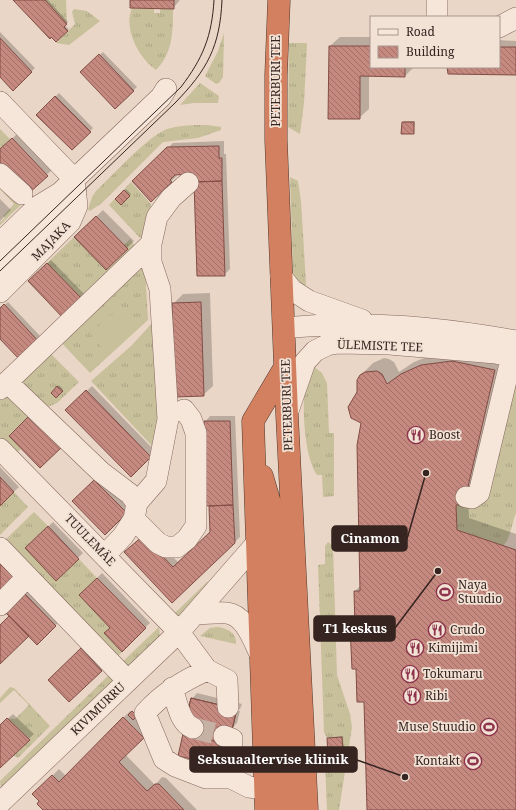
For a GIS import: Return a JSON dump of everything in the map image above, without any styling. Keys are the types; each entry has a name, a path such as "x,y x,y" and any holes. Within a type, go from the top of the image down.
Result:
{"highway":[{"name":"PETERBURI TEE","path":"279,0 276,54 276,140 287,415 307,810"},
{"path":"266,800 256,544 253,421 285,367"},
{"path":"253,446 272,510 276,629 285,723 287,810"}],"street":[{"path":"437,0 437,16"},
{"path":"500,26 516,18"},
{"path":"0,267 126,130 166,89"},
{"path":"0,102 75,186"},
{"path":"0,174 22,194"},
{"path":"105,555 123,536 135,511 156,481 168,419 160,289 151,262 151,244 157,217 171,198 188,183"},
{"path":"0,243 37,207 75,186"},
{"name":"MAJAKA","path":"0,292 70,222 75,213 75,186"},
{"path":"151,244 4,385 101,472 130,494 135,511 158,543 166,547 177,546 187,539 196,526 196,433 191,419 184,410"},
{"name":"ÜLEMISTE TEE","path":"281,276 298,296 376,324"},
{"name":"ÜLEMISTE TEE","path":"284,328 376,324 473,334 515,349"},
{"name":"ÜLEMISTE TEE","path":"287,415 305,362 315,351 327,345 338,343 389,344 496,354 515,349"},
{"path":"466,497 472,498 479,493 515,349"},
{"name":"TUULEMÄE","path":"0,449 179,632 207,670"},
{"name":"KIVIMURRU","path":"2,798 179,632 256,544"},
{"path":"0,548 128,681"},
{"path":"0,605 27,577"},
{"path":"196,614 229,613 237,617 247,628 260,654"},
{"path":"228,707 227,680 207,670 172,688 158,698 145,713 164,759 176,766 206,778 231,778 248,787 266,800"},
{"path":"172,688 185,722"},
{"path":"228,735 231,778"},
{"path":"306,775 315,810"}],"green space":[{"path":"45,0 66,0 67,24"},
{"path":"132,8 154,9 154,13 160,13 160,9 173,9 173,25 169,49 162,63 156,70 144,58 134,42 130,25"},
{"path":"74,9 87,11 100,21 69,45 56,43 75,24 72,12"},
{"path":"224,33 223,77 219,83 216,84 205,76 218,51"},
{"path":"289,43 307,43 304,103 300,134 288,127"},
{"path":"200,83 219,96 218,103 194,103 180,105"},
{"path":"207,125 221,127 221,130 198,138 163,142 102,203 90,211 88,209 92,197 96,191 130,157 159,133 167,129 177,127"},
{"path":"0,129 10,139 0,149"},
{"path":"290,177 298,181 301,201 306,284 304,289 297,281 293,272"},
{"path":"131,182 151,204 148,229 144,238 140,238 109,205"},
{"path":"0,185 23,203 0,225 0,222 5,218 3,216 14,204 0,189"},
{"path":"74,237 106,270 127,249 124,245 130,239 139,251 83,300 47,263"},
{"path":"138,261 145,268 148,320 90,373 57,338"},
{"path":"118,309 132,326 104,350 90,333"},
{"path":"155,320 163,409 153,447 91,381 131,346"},
{"path":"48,351 79,382 57,403 43,409 15,381"},
{"path":"313,366 322,373 327,383 329,433 334,433 334,496 323,497 322,475 317,475 313,468 307,448 304,396 306,384"},
{"path":"516,381 516,513 506,543 503,546 457,530 456,505 464,504"},
{"path":"8,390 31,414 9,435 21,449 15,454 0,439 0,398"},
{"path":"14,492 28,507 0,535 0,506"},
{"path":"34,512 48,526 25,548 56,580 79,559 97,578 79,595 110,628 104,633 122,652 113,662 1,544"},
{"path":"328,542 333,546 337,675 350,714 352,727 339,810 327,810 325,762 328,757 343,756 342,738 327,738 324,732 318,565 325,564 325,546"},
{"path":"207,582 209,582 180,617 174,614"},
{"path":"159,627 160,636 125,672 119,665"},
{"path":"217,627 231,632 235,637 236,644 200,636 210,628"},
{"path":"111,673 117,679 1,789 0,781"},
{"path":"10,687 14,688 50,726 18,758 13,755 30,739 7,718 15,719 29,705 14,690 0,703 0,698"}],"building":[{"path":"13,0 45,0 67,24 64,27 68,31 56,42 51,37 50,39"},
{"path":"130,0 174,0 174,9 130,8"},
{"path":"0,38 32,72 13,91 0,77"},
{"path":"329,46 370,46 370,68 405,68 405,77 360,76 360,119 328,119"},
{"path":"500,47 516,47 516,75 448,74 447,68 500,68"},
{"path":"99,54 134,91 115,109 80,72"},
{"path":"55,96 91,132 72,150 36,115"},
{"path":"402,122 414,122 414,134 401,134"},
{"path":"12,138 48,176 28,194 0,164 0,149"},
{"path":"219,146 219,158 222,158 222,181 194,182 191,174 175,175 170,180 172,182 151,202 132,181 167,147"},
{"path":"222,181 225,276 197,276 194,182"},
{"path":"124,190 130,196 121,205 115,199"},
{"path":"96,216 128,249 106,270 74,237"},
{"path":"47,263 83,300 64,319 28,281"},
{"path":"201,302 204,396 175,397 172,303"},
{"path":"4,304 39,342 20,360 0,339 0,308"},
{"path":"452,361 495,370 464,504 456,505 457,530 516,550 516,810 367,810 364,702 357,702 356,669 352,669 350,627 355,627 354,591 360,591 357,445 361,423 351,418 348,407 357,392 357,380 360,375 365,372 377,371 382,374 387,384 401,374 421,365"},
{"path":"57,386 63,391 56,398 51,393"},
{"path":"86,390 151,457 131,477 65,410"},
{"path":"31,414 63,446 40,468 9,436"},
{"path":"204,421 230,421 233,505 204,506"},
{"path":"0,477 14,492 0,506"},
{"path":"94,480 127,513 105,535 72,501"},
{"path":"233,505 235,543 172,603 124,552 143,536 173,567 210,532 209,506"},
{"path":"48,526 79,559 56,581 25,548"},
{"path":"0,564 17,581 0,598"},
{"path":"97,578 146,628 122,652 104,633 110,628 79,595"},
{"path":"23,592 56,626 37,645 4,611"},
{"path":"9,616 29,636 0,664 0,625"},
{"path":"81,648 102,671 69,702 48,680"},
{"path":"191,698 237,709 232,730 222,743 192,735 186,718"},
{"path":"191,698 237,709 232,730 220,742 214,764 178,756"},
{"path":"132,711 137,716 133,720 128,715"},
{"path":"123,717 144,738 119,762 147,791 155,784 159,784 184,810 43,810 37,804 39,801 32,794 52,775 59,782"},
{"path":"7,718 30,740 0,768 0,725"},
{"path":"342,737 343,757 328,757 327,738"}],"tunnel":[{"path":"193,728 224,736"}],"tram line":[{"path":"0,261 181,87 201,56 205,46 211,25 214,0"},
{"path":"0,271 175,103 196,80 210,57 215,45 221,17 222,0"}],"place":[{"name":"Boost","path":"416,435"},
{"name":"Cinamon","path":"426,473"},
{"name":"T1 keskus","path":"438,571"},
{"name":"Naya Stuudio","path":"445,592"},
{"name":"Crudo","path":"437,630"},
{"name":"Kimijimi","path":"415,648"},
{"name":"Tokumaru","path":"410,674"},
{"name":"Ribi","path":"412,696"},
{"name":"Muse Stuudio","path":"489,727"},
{"name":"Kontakt","path":"473,761"},
{"name":"Seksuaaltervise kliinik","path":"405,777"}]}
